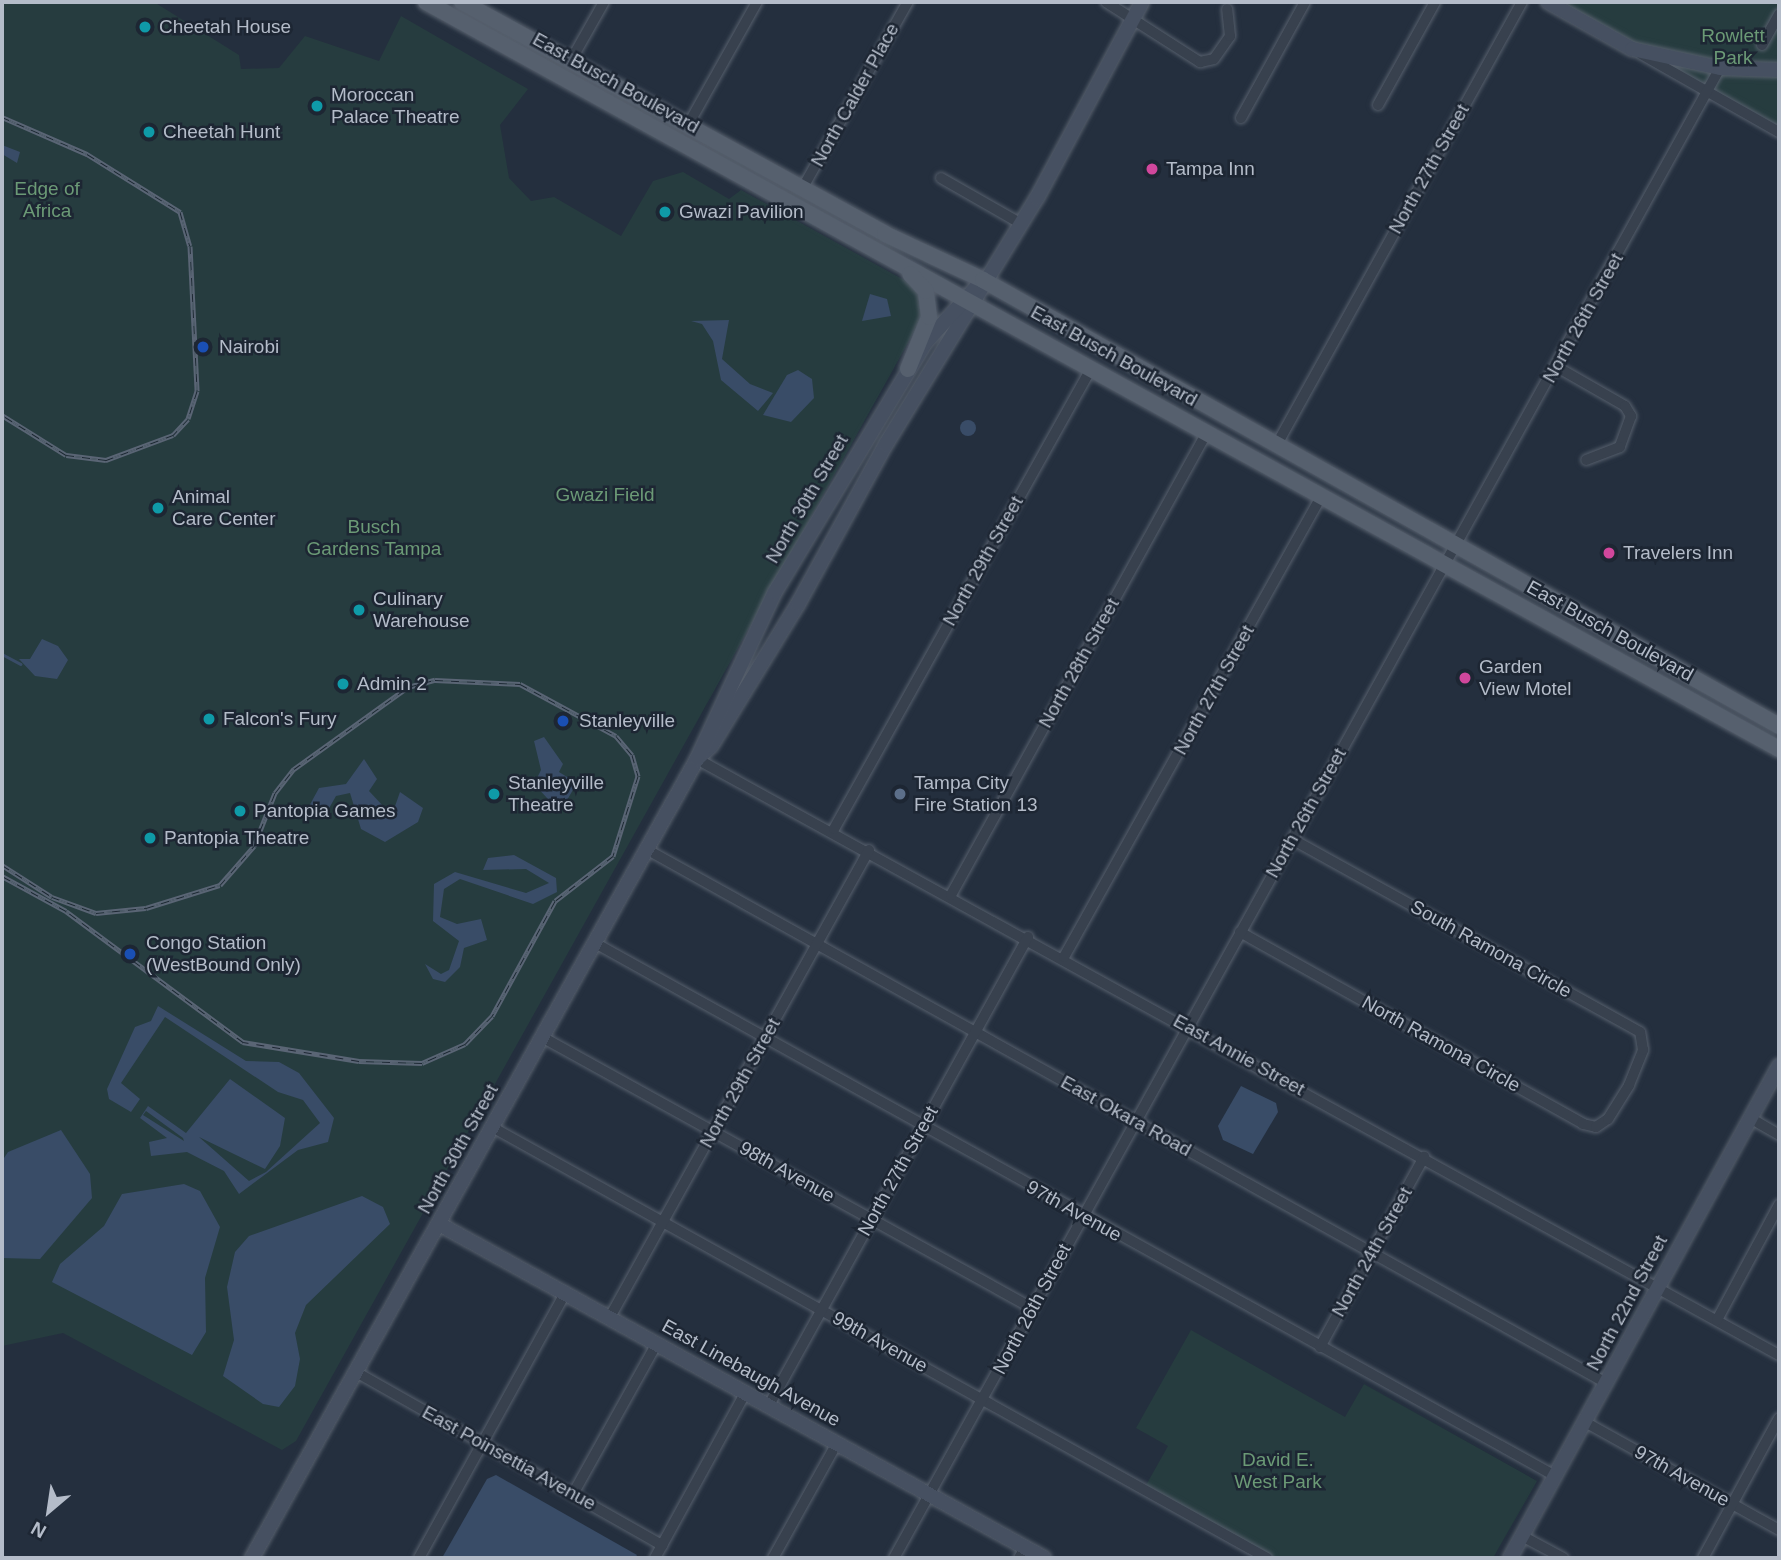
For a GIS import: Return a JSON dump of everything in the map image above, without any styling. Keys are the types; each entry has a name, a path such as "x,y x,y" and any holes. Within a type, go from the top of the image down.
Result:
{"main road":[{"name":"East Busch Boulevard","path":"426,2 1092,367 1779,749"},
{"name":"East Busch Boulevard","path":"462,2 802,189 983,280 1779,726"},
{"name":"North 30th Street","path":"697,759 711,746 791,616 969,300 1020,223 1142,2"},
{"path":"1548,2 1632,49 1720,68 1779,70"},
{"path":"481,32 537,56 570,62"},
{"path":"709,158 788,193 802,189"},
{"path":"899,262 928,299 929,317 908,369"},
{"name":"North 30th Street","path":"252,1558 697,759 775,592 908,369 969,300"},
{"path":"1207,432 1219,428 1261,451 1276,446"},
{"path":"1612,656 1625,652 1694,690 1723,695"},
{"name":"North 22nd Street","path":"1510,1558 1779,1066"},
{"name":"East Linebaugh Avenue","path":"439,1224 929,1494 1022,1553 1044,1558"}],"street":[{"path":"570,62 604,2"},
{"path":"688,125 757,2"},
{"name":"North Calder Place","path":"802,189 908,2"},
{"path":"1106,2 1200,62 1214,59 1230,36 1227,9"},
{"path":"1241,118 1306,2"},
{"path":"1378,105 1435,2"},
{"name":"North 27th Street","path":"1276,446 1522,2"},
{"path":"1762,45 1779,14"},
{"path":"1632,49 1779,132"},
{"name":"North 26th Street","path":"894,1558 1444,563 1557,367 1720,68"},
{"path":"941,178 1020,223"},
{"name":"North 29th Street","path":"834,829 1092,367"},
{"path":"1557,367 1625,406 1631,416 1620,447 1586,460"},
{"name":"North 28th Street","path":"951,895 1207,432"},
{"name":"North 27th Street","path":"1064,957 1322,495"},
{"name":"East Annie Street","path":"697,759 834,829 1779,1355"},
{"name":"South Ramona Circle","path":"1292,839 1640,1031 1643,1050 1629,1085"},
{"name":"East Okara Road","path":"646,849 1606,1382"},
{"name":"North 29th Street","path":"610,1317 869,850"},
{"name":"North Ramona Circle","path":"1240,932 1583,1124 1596,1127 1608,1119 1629,1085"},
{"name":"North 27th Street","path":"768,1405 1028,937"},
{"name":"97th Avenue","path":"595,943 1555,1476"},
{"name":"98th Avenue","path":"542,1037 1032,1308"},
{"path":"1749,1118 1779,1135"},
{"name":"99th Avenue","path":"492,1127 1267,1558"},
{"name":"North 24th Street","path":"1320,1347 1424,1157"},
{"path":"1717,1320 1779,1205"},
{"path":"419,1558 565,1293"},
{"path":"573,1494 657,1343"},
{"name":"East Poinsettia Avenue","path":"356,1372 662,1545"},
{"path":"655,1558 746,1392"},
{"path":"1703,1558 1779,1418"},
{"name":"97th Avenue","path":"1585,1422 1779,1530"},
{"path":"773,1558 837,1443"},
{"path":"1522,1536 1563,1558"}],"green space":[{"name":"Busch Gardens Tampa","path":"2,2 154,2 239,55 241,69 279,68 305,36 379,61 401,16 528,89 500,125 509,178 531,201 554,197 621,236 653,181 683,172 729,199 741,190 913,285 923,303 919,323 296,1441 282,1450 63,1333 2,1346"},
{"name":"Rowlett Park","path":"1556,2 1779,2 1779,126"},
{"name":"David E. West Park","path":"1191,1330 1345,1417 1364,1384 1537,1481 1493,1558 1271,1558 1145,1487 1168,1446 1136,1428"}],"water":[{"path":"2,145 20,152 17,163 2,154"},
{"path":"870,294 887,299 891,316 862,321"},
{"path":"729,320 722,359 750,384 773,393 758,411 721,380 713,341 702,324 691,321"},
{"path":"798,370 812,379 814,398 791,422 763,415 787,375"},
{"path":"965,420 971,420 976,428 974,434 965,436 960,431 960,425"},
{"path":"42,639 58,646 68,660 57,679 35,676 19,659 30,659"},
{"path":"544,737 563,764 559,772 577,783 560,812 534,784 541,770 534,741"},
{"path":"364,759 377,779 369,791 384,807 394,809 400,792 423,808 418,822 385,842 361,829 350,793 336,796 323,819 307,810 319,788 346,784"},
{"path":"514,855 556,878 557,892 533,904 460,879 444,889 440,917 457,924 481,919 487,940 464,948 460,967 445,982 433,979 425,964 441,974 449,970 459,941 433,921 434,884 455,872 526,893 549,883 526,869 483,870 488,858"},
{"path":"158,1006 246,1061 279,1062 299,1073 334,1118 328,1142 298,1150 239,1194 224,1171 187,1152 151,1156 149,1142 167,1138 140,1118 148,1106 186,1133 230,1079 285,1118 280,1146 265,1169 199,1137 249,1181 266,1172 320,1123 303,1100 278,1092 165,1017 121,1083 140,1099 131,1112 109,1099 107,1089 135,1027 151,1021","holes":["146,1111 184,1141 143,1115"]},
{"path":"1241,1086 1276,1103 1278,1112 1253,1154 1223,1140 1218,1126"},
{"path":"61,1130 90,1174 92,1198 40,1259 2,1258 2,1161 8,1152"},
{"path":"184,1184 200,1191 220,1227 205,1278 206,1332 192,1355 52,1282 60,1264 104,1226 122,1194"},
{"path":"362,1196 383,1207 390,1224 306,1305 295,1333 300,1359 295,1386 279,1407 263,1404 223,1376 234,1340 227,1287 235,1252 249,1236"},
{"path":"496,1475 637,1555 635,1558 442,1558 487,1479"}],"waterway":[{"path":"2,654 21,664"}],"railway":[{"path":"2,117 87,154 180,212 190,246 197,391 188,419 173,435 106,460 66,455 2,415"},
{"path":"2,865 52,897 96,913 146,908 220,885 254,846 275,793 294,769 408,687 435,680 520,684 616,736 632,755 638,776 613,856 555,901 492,1016 465,1044 422,1063 359,1061 243,1042 66,911 2,876"}],"place":[{"name":"Cheetah House","path":"145,27"},
{"name":"Moroccan Palace Theatre","path":"317,106"},
{"name":"Cheetah Hunt","path":"149,132"},
{"name":"Tampa Inn","path":"1152,169"},
{"name":"Gwazi Pavilion","path":"665,212"},
{"name":"Nairobi","path":"203,347"},
{"name":"Animal Care Center","path":"158,508"},
{"name":"Travelers Inn","path":"1609,553"},
{"name":"Culinary Warehouse","path":"359,610"},
{"name":"Garden View Motel","path":"1465,678"},
{"name":"Admin 2","path":"343,684"},
{"name":"Falcon's Fury","path":"209,719"},
{"name":"Stanleyville","path":"563,721"},
{"name":"Stanleyville Theatre","path":"494,794"},
{"name":"Tampa City Fire Station 13","path":"900,794"},
{"name":"Pantopia Games","path":"240,811"},
{"name":"Pantopia Theatre","path":"150,838"},
{"name":"Congo Station (WestBound Only)","path":"130,954"}],"park label":[{"name":"Edge of Africa","path":"47,200"},
{"name":"Gwazi Field","path":"605,495"}]}
